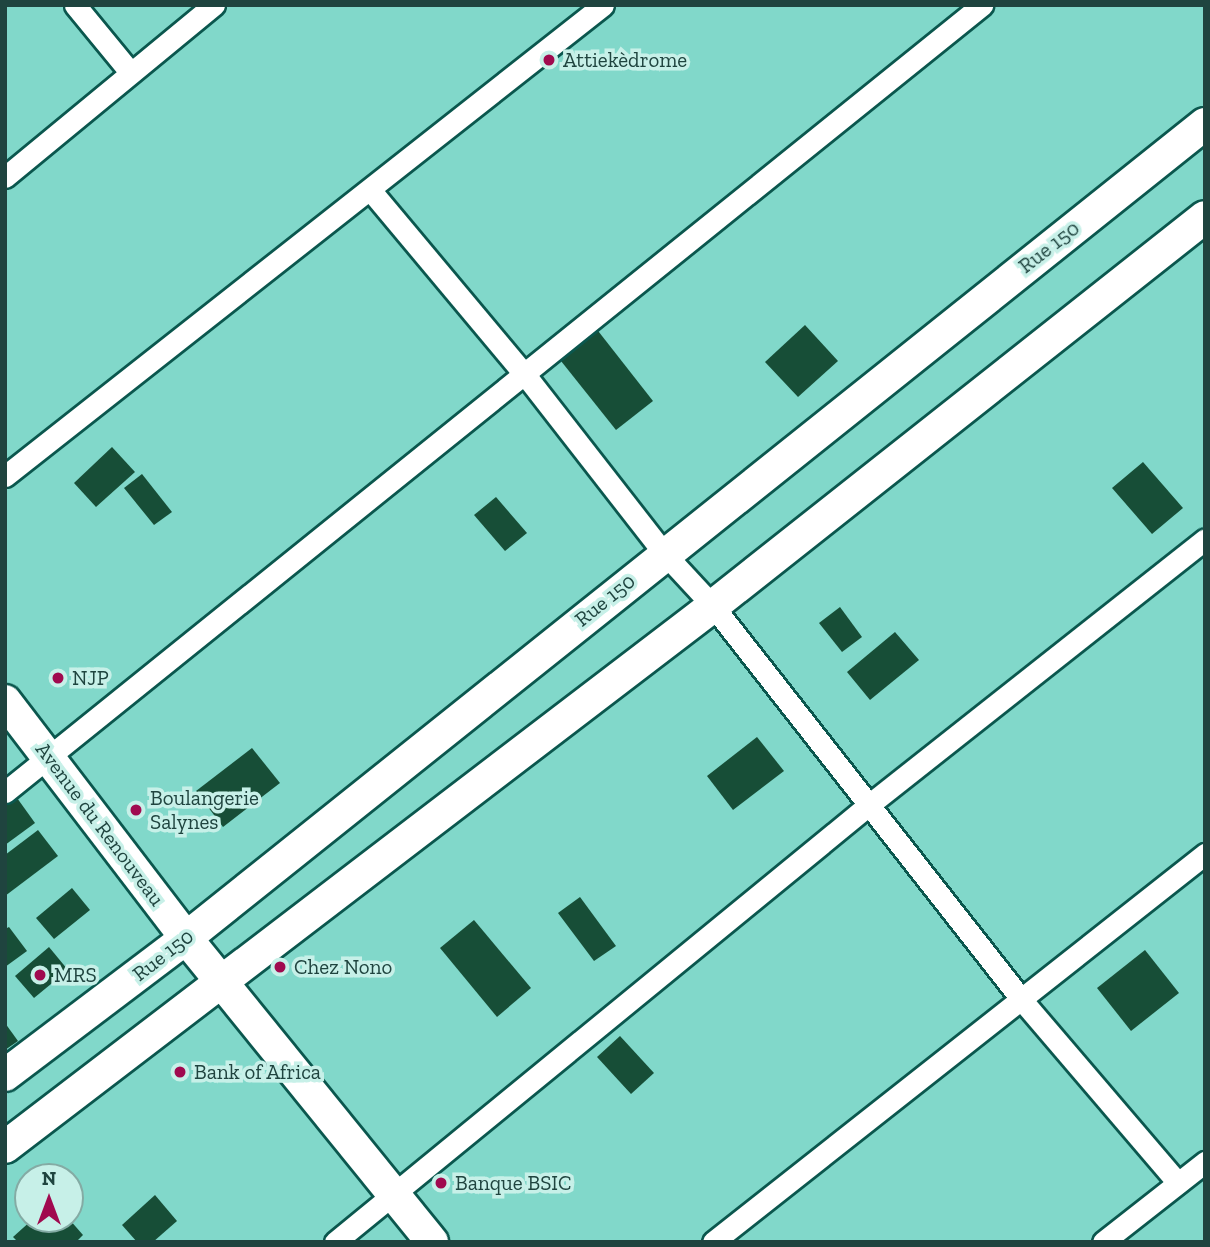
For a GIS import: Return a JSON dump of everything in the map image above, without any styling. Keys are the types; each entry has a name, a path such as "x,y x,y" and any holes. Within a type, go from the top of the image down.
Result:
{"main road":[{"name":"Rue 150","path":"5,1075 186,938 664,553 1205,124"},
{"path":"5,1147 713,606 1205,218"},
{"name":"Avenue du Renouveau","path":"5,701 186,938 432,1242"}],"street":[{"path":"75,5 130,72"},
{"path":"5,177 214,5"},
{"path":"5,476 372,192 603,5"},
{"path":"5,792 51,758 526,376 982,5"},
{"path":"372,192 526,376 664,553 713,606 1020,998 1178,1183"},
{"path":"335,1242 870,804 1205,540"},
{"path":"713,1242 1205,854"},
{"path":"1103,1242 1205,1162"}],"building":[{"path":"805,325 838,361 798,397 765,362"},
{"path":"595,327 653,401 616,430 557,356"},
{"path":"112,447 135,472 96,507 74,483"},
{"path":"1143,462 1183,508 1152,534 1112,488"},
{"path":"142,474 172,512 154,525 124,488"},
{"path":"496,497 527,533 505,551 474,515"},
{"path":"840,607 862,637 842,652 819,623"},
{"path":"895,632 919,660 870,700 847,672"},
{"path":"757,737 784,771 733,810 707,776"},
{"path":"252,748 280,783 223,827 196,791"},
{"path":"12,791 35,823 5,845 5,795"},
{"path":"38,830 58,856 5,896 5,855"},
{"path":"72,888 90,910 54,939 36,918"},
{"path":"580,897 616,946 594,961 558,913"},
{"path":"474,920 531,988 497,1017 440,948"},
{"path":"9,927 27,951 5,967 5,929"},
{"path":"49,947 68,970 34,998 15,976"},
{"path":"1145,950 1179,993 1131,1031 1097,988"},
{"path":"5,1023 18,1041 5,1050"},
{"path":"620,1036 654,1073 631,1094 597,1057"},
{"path":"155,1195 177,1221 153,1242 137,1242 122,1225"},
{"path":"17,1233 83,1235 76,1242 18,1242 13,1237"}],"place":[{"name":"Attiekèdrome","path":"549,60"},
{"name":"NJP","path":"58,678"},
{"name":"Boulangerie Salynes","path":"136,810"},
{"name":"Chez Nono","path":"280,967"},
{"name":"MRS","path":"40,975"},
{"name":"Bank of Africa","path":"180,1072"},
{"name":"Banque BSIC","path":"441,1183"}]}
